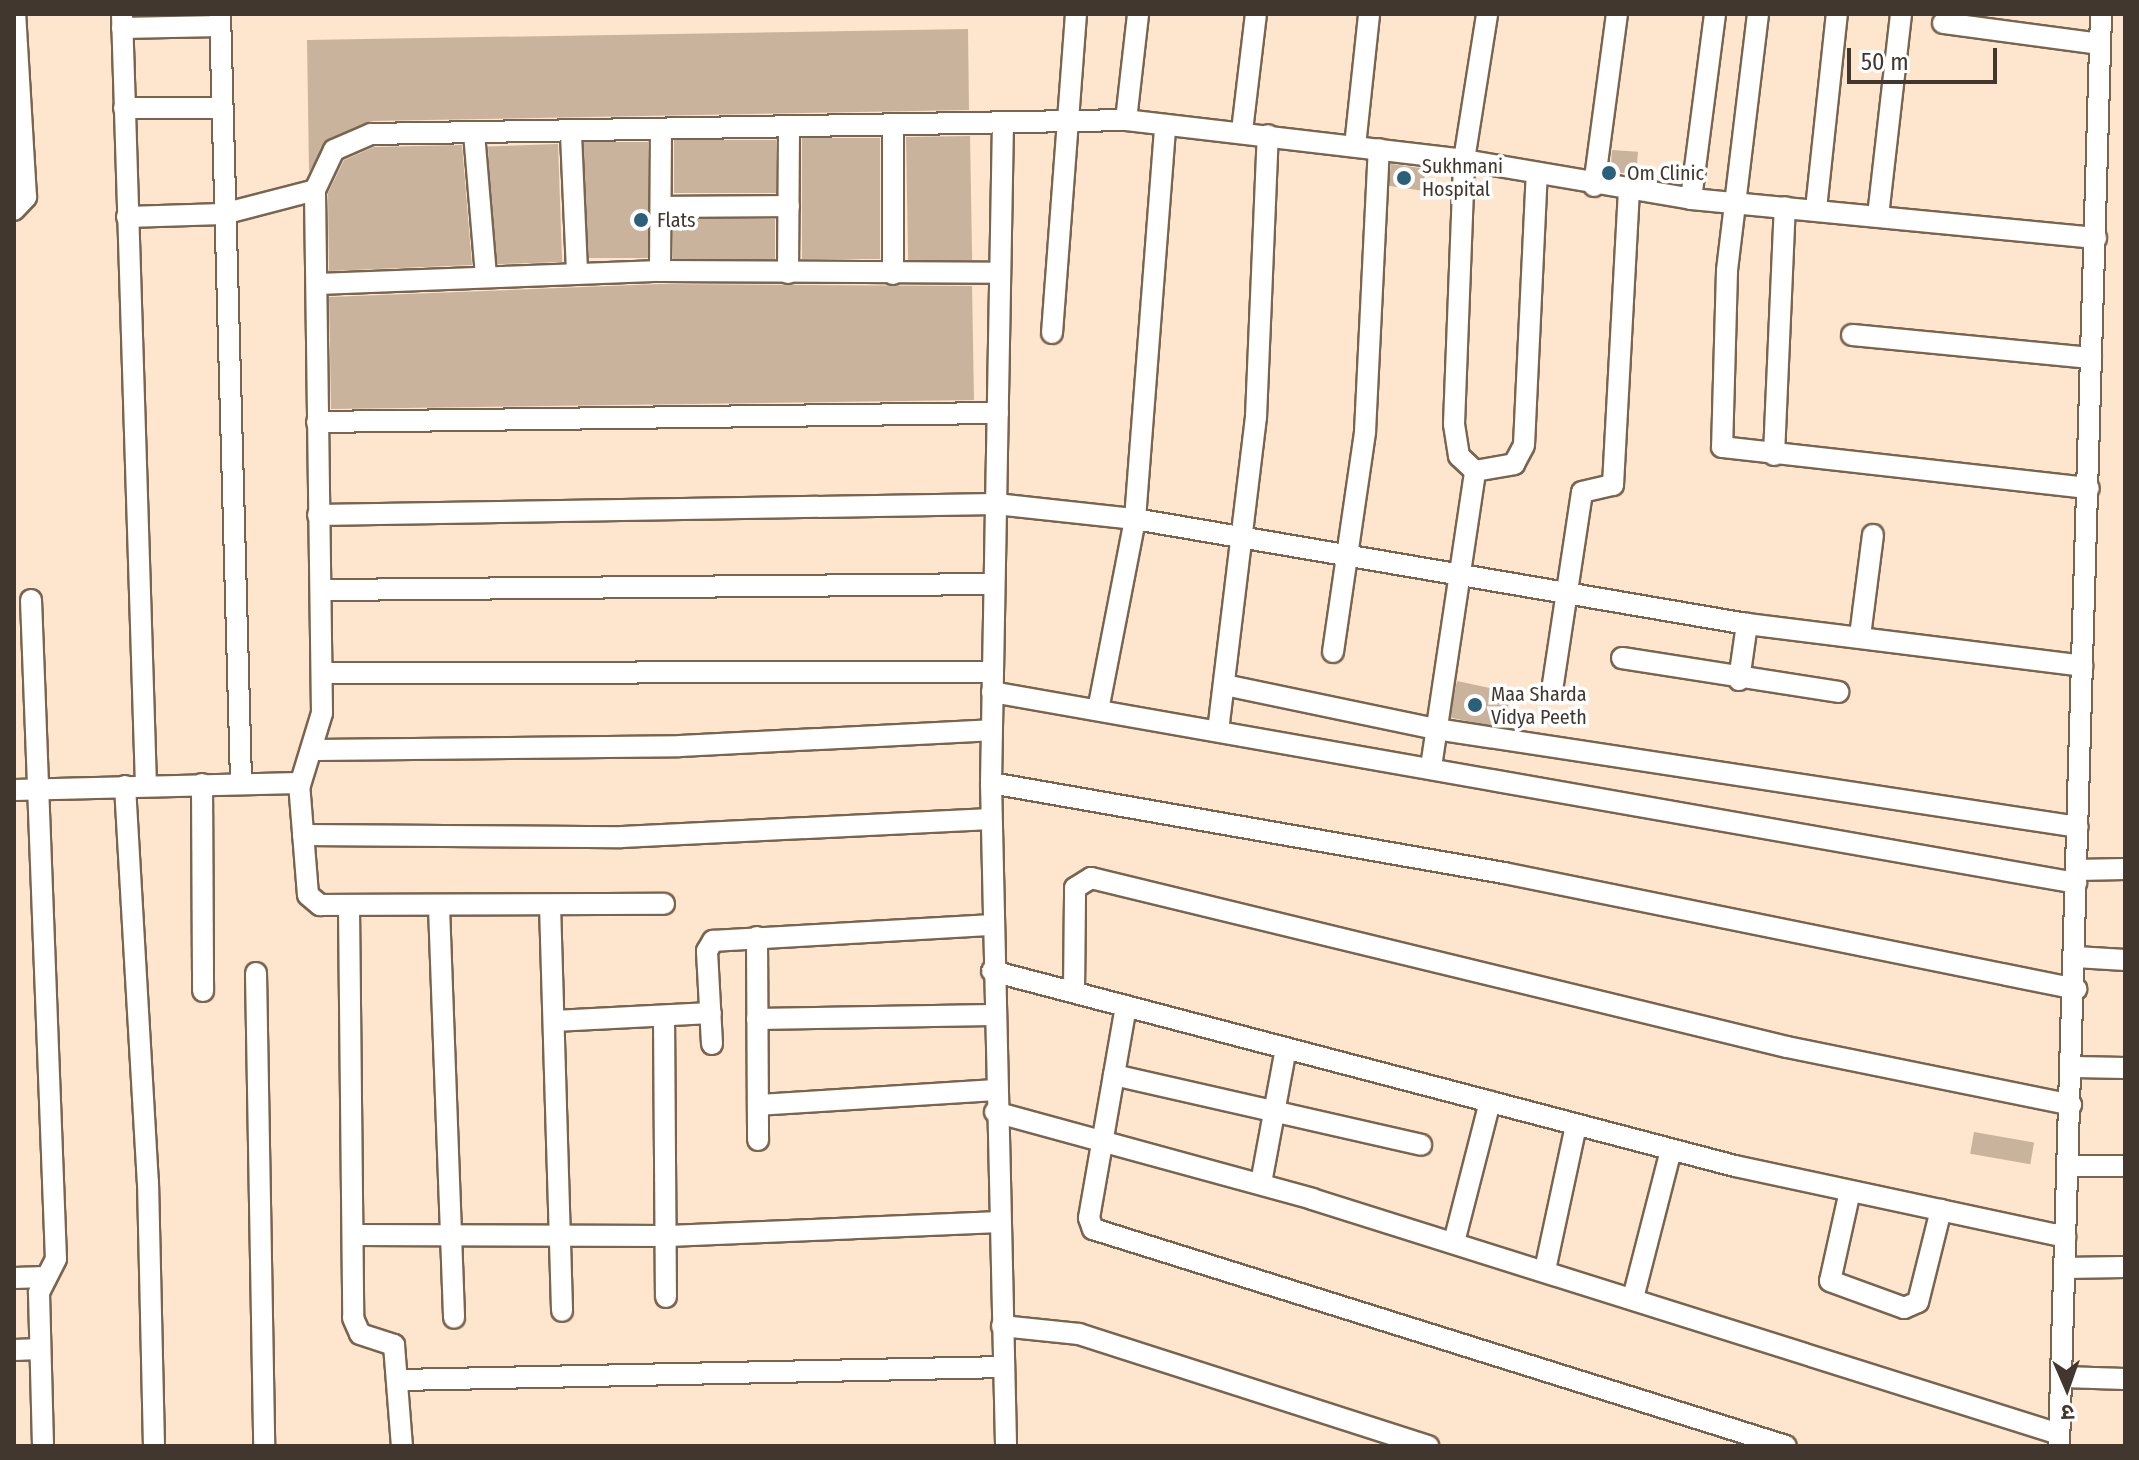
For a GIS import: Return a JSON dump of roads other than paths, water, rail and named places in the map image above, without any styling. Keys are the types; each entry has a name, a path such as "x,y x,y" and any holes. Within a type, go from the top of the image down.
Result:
{"street":[{"path":"14,210 26,197 16,111 15,14"},
{"path":"1052,333 1064,119 1076,14"},
{"path":"1126,120 1138,14"},
{"path":"1242,131 1256,14"},
{"path":"1355,146 1369,14"},
{"path":"1475,471 1459,456 1454,424 1464,160 1487,14"},
{"path":"1594,186 1617,14"},
{"path":"1691,199 1715,14"},
{"path":"1758,14 1734,203 1721,444 1774,455 2089,488"},
{"path":"1816,209 1837,14"},
{"path":"1878,216 1901,14"},
{"path":"995,1112 1103,1136 1545,1270 2059,1440 2067,1166 2074,1067 2076,877 2101,14"},
{"path":"146,785 122,21 220,20 241,782"},
{"path":"1943,23 2100,44"},
{"path":"124,108 222,108"},
{"path":"664,904 349,908 308,895 300,785 316,750 323,673 315,190 322,163 354,140 403,132 571,134 661,129 1126,120 1242,131 1464,160 1629,192 2096,238"},
{"path":"1003,122 991,819 992,1015 1006,1446"},
{"path":"893,125 893,274"},
{"path":"1098,710 1135,519 1165,125"},
{"path":"788,273 789,126"},
{"path":"660,271 661,129"},
{"path":"474,133 486,276"},
{"path":"571,134 577,274"},
{"path":"1218,731 1244,538 1268,135"},
{"path":"1333,652 1349,561 1365,432 1379,149"},
{"path":"1475,471 1514,464 1524,445 1537,174"},
{"path":"127,217 223,214 315,190"},
{"path":"1553,684 1582,492 1613,485 1629,192"},
{"path":"661,207 789,206"},
{"path":"1774,455 1785,207"},
{"path":"318,284 660,271 1000,273"},
{"path":"1852,335 2091,358"},
{"path":"317,422 998,413"},
{"path":"1431,767 1475,471"},
{"path":"318,515 996,504 1135,519 1349,561 1747,624 2082,666"},
{"path":"1860,636 1873,535"},
{"path":"323,590 994,584"},
{"path":"31,600 56,1259 46,1277 40,1349 43,1446"},
{"path":"1739,680 1747,624"},
{"path":"1622,658 1739,680 1838,692"},
{"path":"323,673 992,682 1098,710 2076,877 2125,869"},
{"path":"1225,685 1436,729 2078,827"},
{"path":"316,750 680,746 991,730"},
{"path":"14,790 241,782 300,785"},
{"path":"991,783 1504,873 2076,989"},
{"path":"202,784 203,991"},
{"path":"125,786 148,1182 154,1446"},
{"path":"303,835 622,837 991,819"},
{"path":"1074,992 1075,888 1091,878 1787,1047 2071,1105"},
{"path":"550,905 562,1311"},
{"path":"439,907 454,1318"},
{"path":"349,908 356,1328 392,1342 400,1380 402,1446"},
{"path":"712,1044 708,946 757,937 992,925"},
{"path":"757,937 758,1140"},
{"path":"2076,957 2125,960"},
{"path":"992,971 1671,1150 2065,1237"},
{"path":"256,973 264,1446"},
{"path":"1126,1006 1089,1218 1099,1233 1786,1446"},
{"path":"554,1021 711,1013"},
{"path":"757,1019 992,1015"},
{"path":"664,1016 668,1236 666,1297"},
{"path":"1261,1183 1286,1048"},
{"path":"2074,1067 2125,1068"},
{"path":"1114,1075 1421,1145"},
{"path":"758,1105 994,1090"},
{"path":"1454,1242 1490,1102"},
{"path":"1545,1270 1576,1125"},
{"path":"1633,1298 1671,1150"},
{"path":"2067,1166 2125,1166"},
{"path":"1850,1191 1830,1281 1904,1308 1918,1302 1941,1210"},
{"path":"353,1235 560,1233 668,1236 1000,1222"},
{"path":"2064,1268 2125,1267"},
{"path":"14,1278 46,1277"},
{"path":"1002,1326 1079,1334 1428,1446"},
{"path":"14,1350 40,1349"},
{"path":"400,1380 1004,1367"},
{"path":"2063,1377 2125,1379"}],"place":[{"name":"Om Clinic","path":"1609,173"},
{"name":"Sukhmani Hospital","path":"1404,178"},
{"name":"Flats","path":"641,220"},
{"name":"Maa Sharda Vidya Peeth","path":"1475,705"}]}
